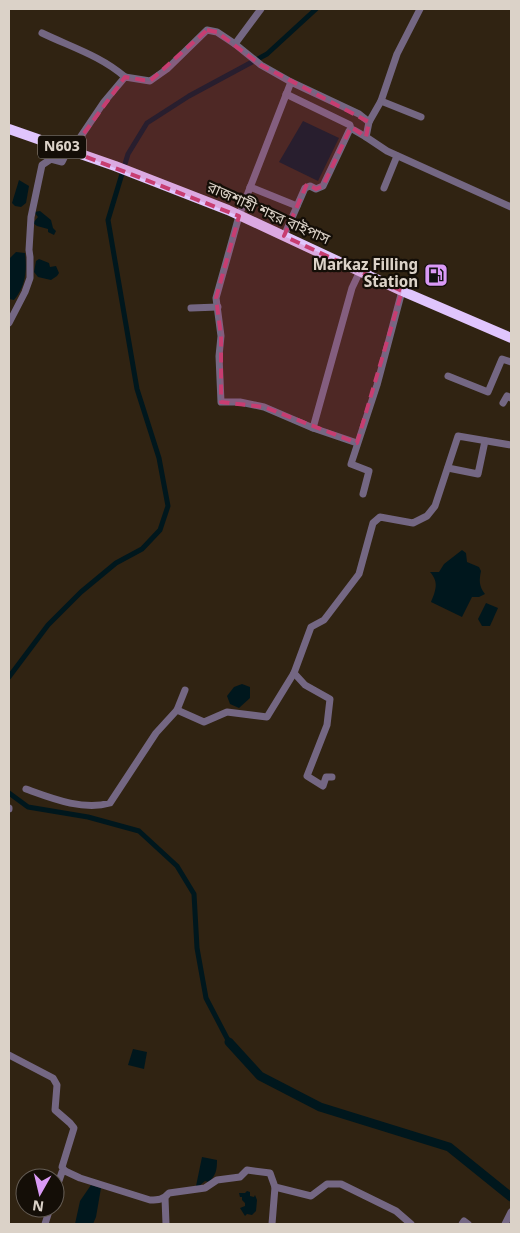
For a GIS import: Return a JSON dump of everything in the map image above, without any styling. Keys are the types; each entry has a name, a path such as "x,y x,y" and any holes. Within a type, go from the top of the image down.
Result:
{"highway":[{"name":"রাজশাহী শহর বাইপাস","path":"9,129 115,166 239,216 402,291 511,337"}],"street":[{"path":"235,44 261,9"},
{"path":"366,137 369,122 381,101 398,54 420,9"},
{"path":"42,33 98,57 125,77 150,81 167,70 208,30 217,32 261,65 291,82 359,114 369,122"},
{"path":"9,322 25,292 30,278 31,217 42,165 51,159 62,162 104,102 125,77"},
{"path":"291,82 239,216 216,298 221,336 219,356 221,402 240,402 264,407 313,428 357,443"},
{"path":"286,94 350,125 351,130"},
{"path":"381,101 421,117"},
{"path":"351,130 397,156 511,207"},
{"path":"284,236 305,188 310,186 316,189 322,186 351,130"},
{"path":"384,188 397,156"},
{"path":"250,187 297,206"},
{"path":"313,428 352,288 360,271"},
{"path":"363,494 369,471 351,464 377,385 402,291"},
{"path":"191,308 218,307"},
{"path":"448,376 488,392 502,359 511,362"},
{"path":"503,403 507,396 511,398"},
{"path":"176,710 204,722 227,712 267,718 294,673 311,628 324,620 359,574 373,523 380,518 413,523 427,516 435,506 458,436 511,445"},
{"path":"448,468 478,474 485,440"},
{"path":"294,673 305,685 330,699 327,725 307,776 323,786 326,777 332,777"},
{"path":"26,789 52,799 100,806 110,803 156,732 176,710 185,690"},
{"path":"9,1055 53,1078 57,1085 55,1110 74,1128 62,1167 66,1171 80,1178 150,1200 165,1198 169,1194 205,1188 217,1180 240,1177 247,1170 270,1173 275,1187 272,1224"},
{"path":"275,1187 311,1196 327,1184 341,1184 396,1211 411,1224"},
{"path":"165,1198 166,1224"},
{"path":"505,1224 511,1212"},
{"path":"462,1224 464,1221 468,1224"}],"highlighted area":[{"path":"207,30 217,32 261,65 369,122 366,137 351,127 323,186 316,189 307,184 284,236 402,291 357,443 264,407 221,402 221,336 216,298 239,216 71,151 125,77 150,81"}],"water":[{"path":"303,121 339,138 318,181 279,162"},
{"path":"19,180 29,186 26,203 21,207 15,206 12,203"},
{"path":"40,211 51,220 56,231 54,235 48,232 48,229 33,223 38,217 34,212"},
{"path":"16,252 25,253 26,272 21,289 14,300 9,299 9,259"},
{"path":"39,259 49,263 50,267 56,266 59,273 57,276 51,280 38,277 34,272 36,261"},
{"path":"462,550 466,553 467,562 479,567 481,571 481,586 485,594 479,597 472,597 462,617 431,602 436,583 430,572 439,572 444,564"},
{"path":"486,603 498,608 490,626 482,626 478,619"},
{"path":"242,684 250,687 250,698 239,708 230,704 227,696 234,687"},
{"path":"133,1049 147,1052 144,1069 128,1065"},
{"path":"202,1157 217,1160 217,1167 215,1175 209,1182 205,1181 198,1187 196,1186"},
{"path":"91,1185 101,1188 96,1217 93,1224 75,1224 80,1201"},
{"path":"250,1192 250,1196 254,1197 255,1195 257,1200 256,1211 252,1215 247,1214 245,1216 240,1208 245,1206 245,1203 239,1193"}],"waterway":[{"path":"9,677 48,625 81,592 116,563 142,549 160,530 168,506 159,458 137,389 108,220 128,154 147,123 189,96 267,54 316,9"},
{"path":"9,793 28,807 88,817 139,831 177,866 194,894 197,948 206,998 229,1042"},
{"path":"229,1042 260,1076 320,1107 449,1147 511,1197"}],"place":[{"name":"Markaz Filling Station","path":"436,275"}]}
